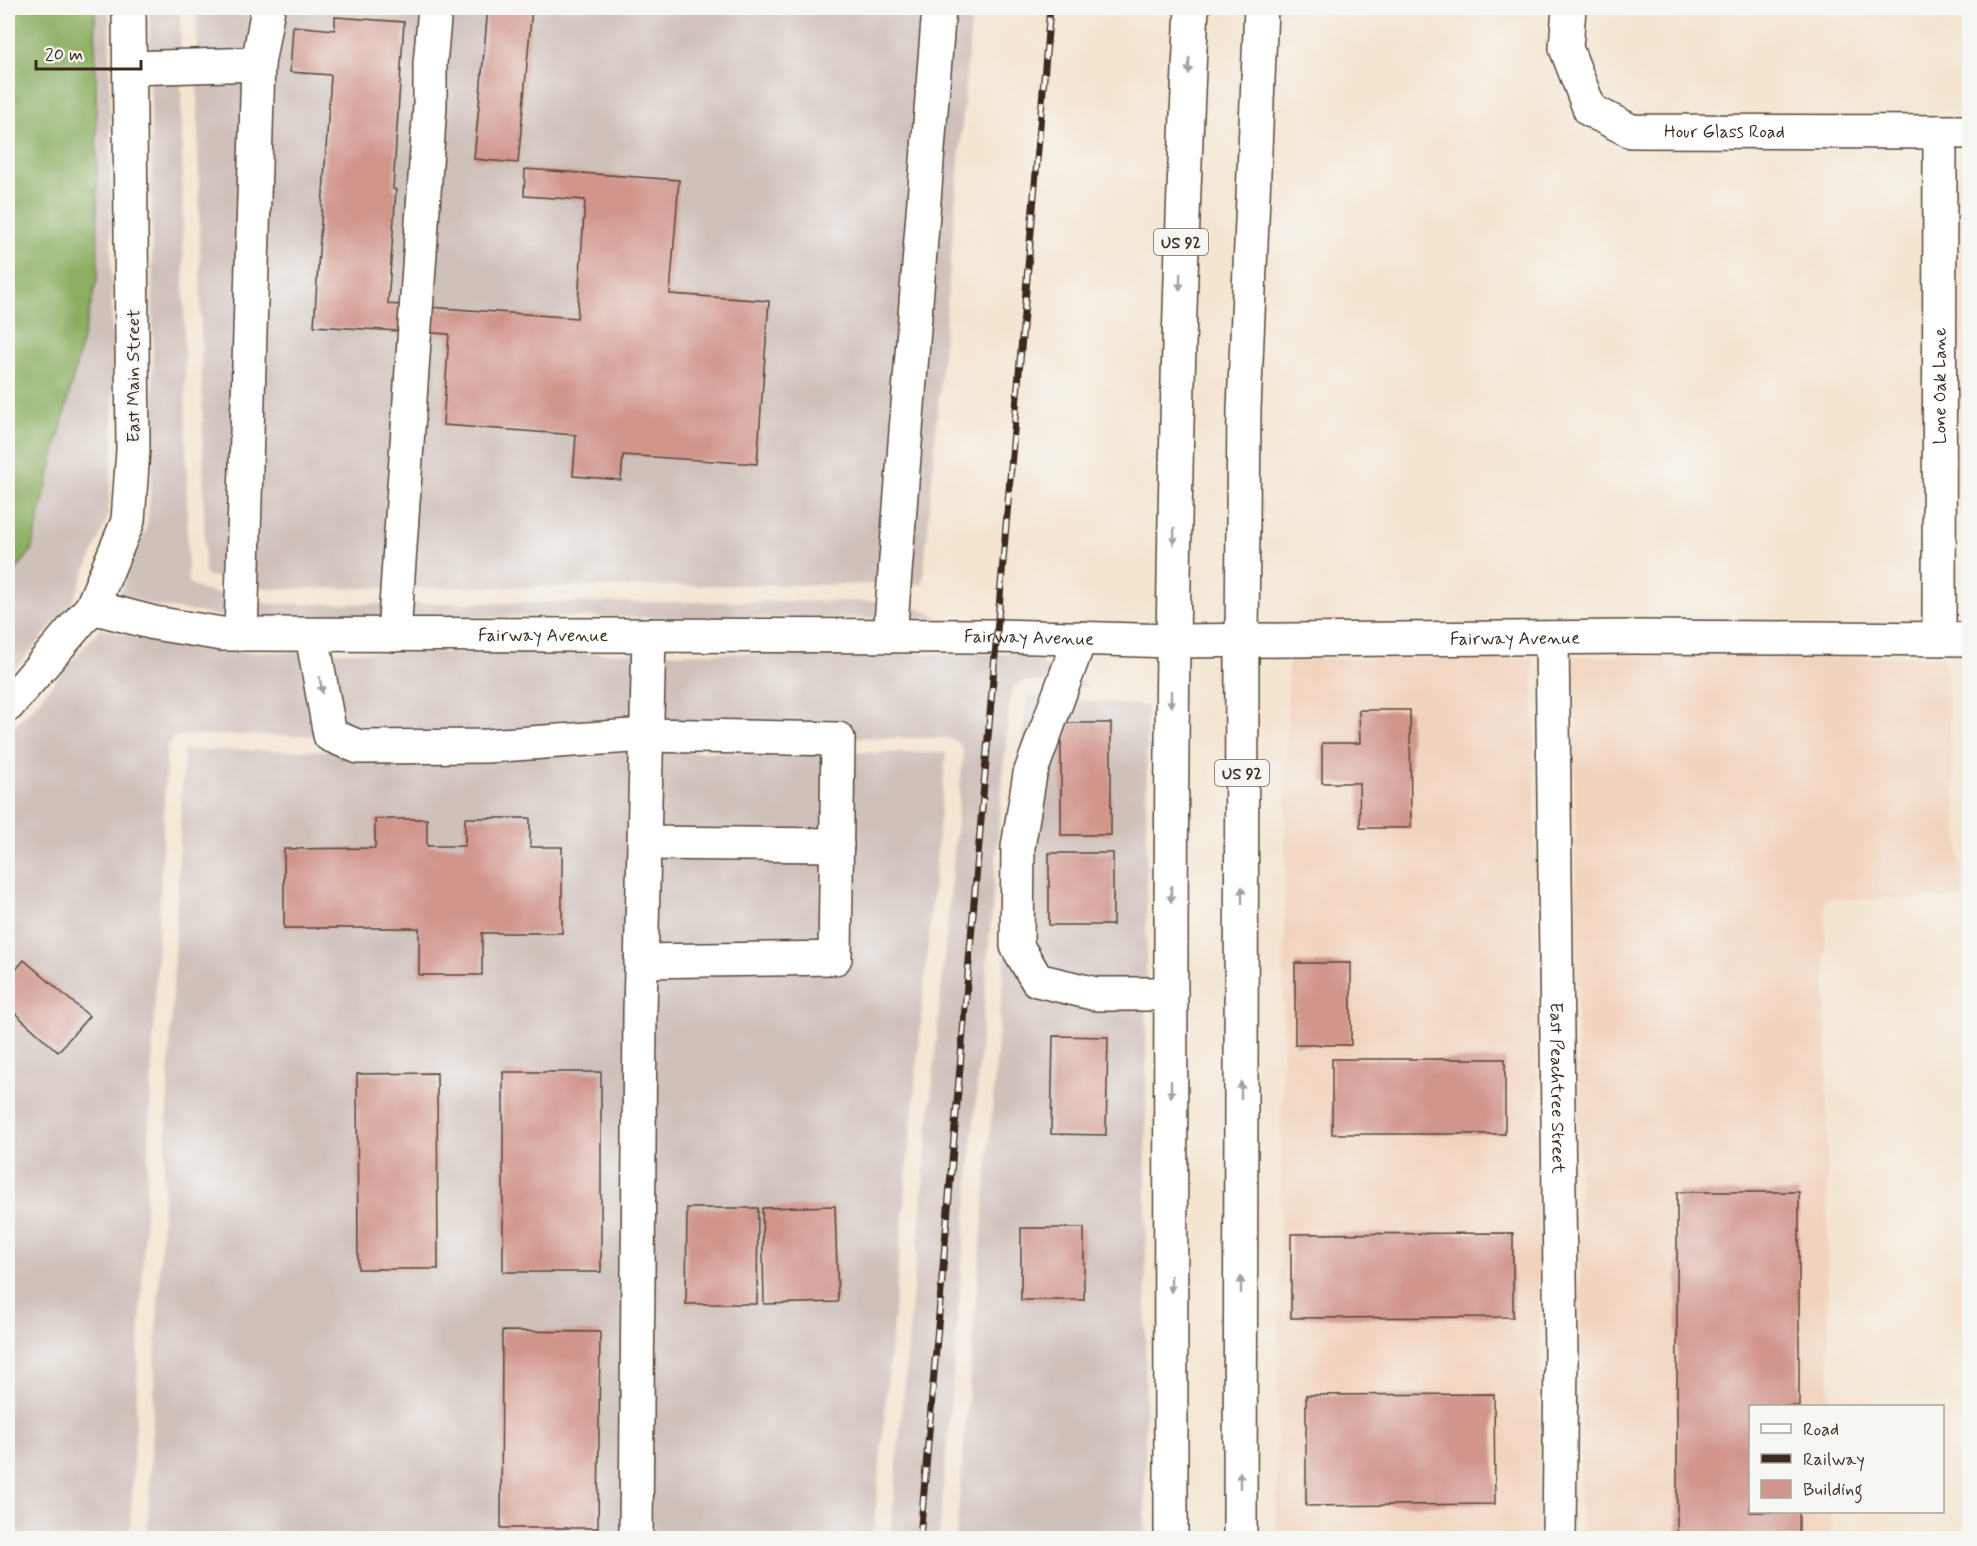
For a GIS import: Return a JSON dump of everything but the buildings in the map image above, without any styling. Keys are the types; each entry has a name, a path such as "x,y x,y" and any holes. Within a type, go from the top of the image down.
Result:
{"main road":[{"name":"East Main Street","path":"8,705 92,607 128,521 132,462 129,8"},
{"path":"241,634 258,64 268,8"},
{"path":"394,635 435,8"},
{"path":"890,636 939,8"},
{"name":"US 92","path":"1171,1539 1172,641 1183,180 1192,8"},
{"name":"US 92","path":"1240,1539 1244,409 1261,8"},
{"name":"Hour Glass Road","path":"1569,8 1566,48 1590,110 1631,131 1955,132"},
{"path":"130,68 258,64"},
{"name":"Lone Oak Lane","path":"1954,638 1955,132"},
{"name":"Fairway Avenue","path":"92,607 154,623 222,634 997,636 1172,641 1954,638"},
{"path":"312,635 330,735 359,747 486,746 646,735 838,739 835,958 641,961"},
{"path":"636,1539 641,961 649,635"},
{"path":"1080,638 1030,774 1018,847 1017,946 1037,980 1096,994 1171,994"},
{"name":"East Peachtree Street","path":"1552,638 1561,1356 1559,1539"},
{"path":"644,843 837,845"}],"shaded area":[{"path":"95,8 109,8 113,450 108,517 74,599 8,677 8,581 31,551 98,275"},
{"path":"150,8 180,8 188,580 191,584 201,590 272,604 901,601 940,618 223,616 158,606 119,595 147,527 154,450"},
{"path":"196,8 972,8 923,584 272,589 205,575"},
{"path":"100,628 150,641 222,652 1022,654 1089,686 1023,681 1014,686 1010,695 939,1538 890,1538 963,755 963,749 956,741 946,738 184,735 174,737 167,745 130,1538 8,1538 8,732 32,708"},
{"path":"1573,656 1945,657 1963,898 1825,899 1829,1405 1749,1405 1749,1513 1830,1513 1830,1538 1580,1538 1581,1356"},
{"path":"1533,657 1540,1356 1539,1538 1276,1538 1288,659"},
{"path":"1027,696 1147,706 1145,1538 956,1538"},
{"path":"184,750 946,753 873,1538 147,1538"}],"green space":[{"path":"8,8 95,8 98,275 31,551 8,581"}],"railway":[{"path":"920,1538 1050,8"}]}
